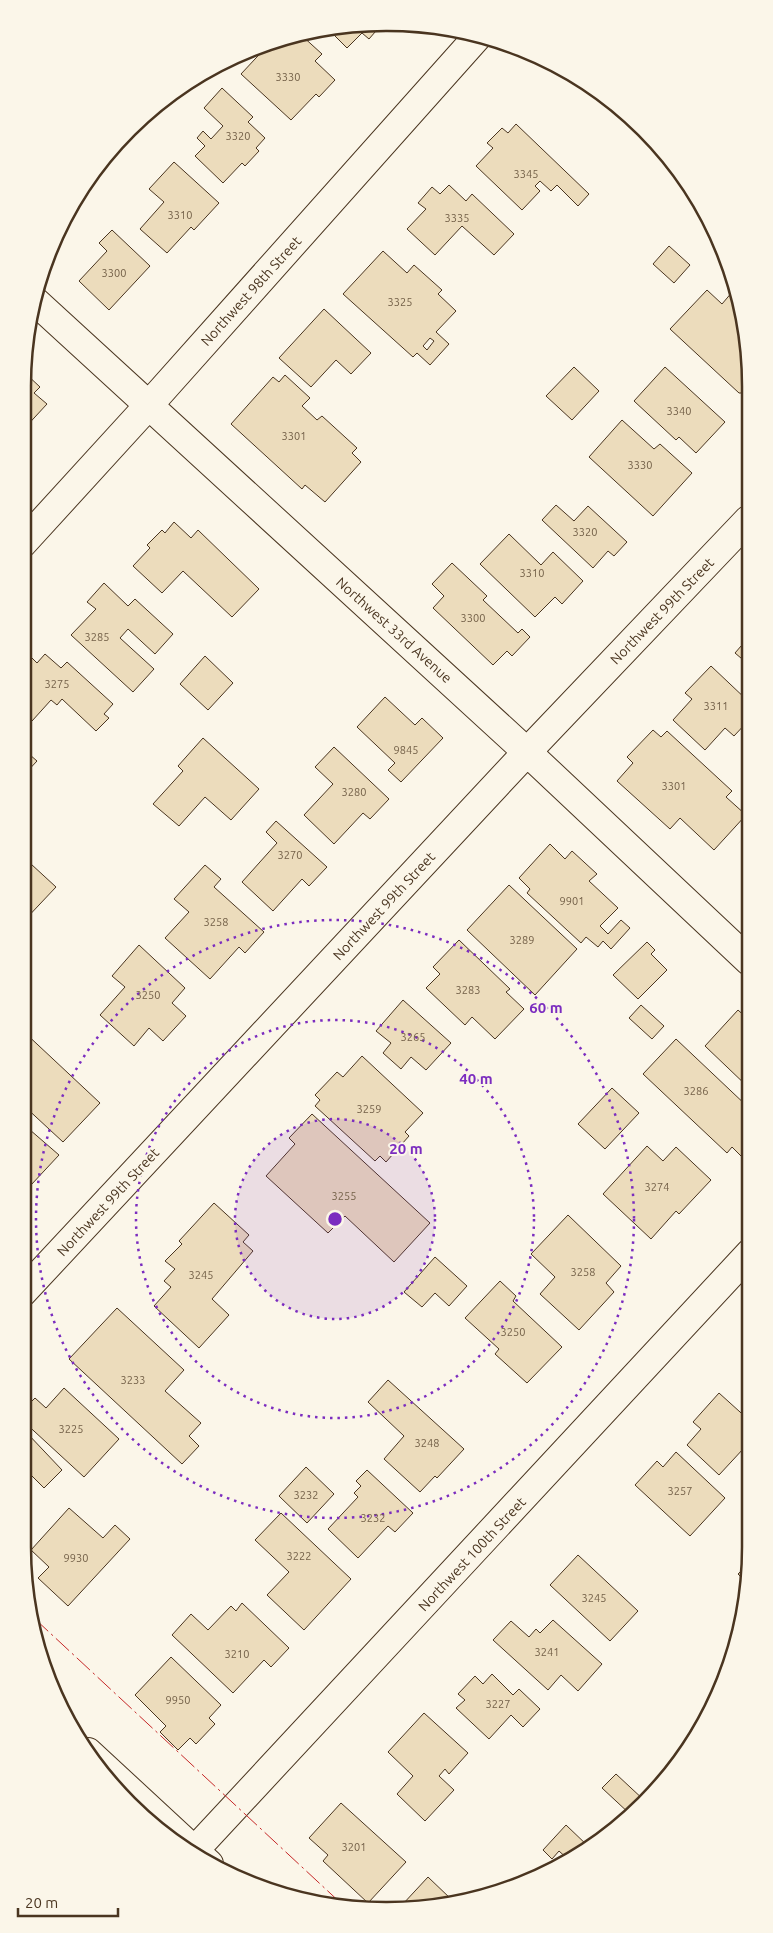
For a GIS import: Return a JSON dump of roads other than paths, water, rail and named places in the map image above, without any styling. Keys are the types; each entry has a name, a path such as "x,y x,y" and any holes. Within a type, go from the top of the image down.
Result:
{"street":[{"name":"Northwest 98th Street","path":"31,534 473,42"},
{"name":"Northwest 33rd Avenue","path":"40,306 527,752 742,954"},
{"name":"Northwest 99th Street","path":"31,1283 527,752 742,526"},
{"name":"Northwest 100th Street","path":"204,1851 742,1263"},
{"path":"119,1781 165,1824"}]}
